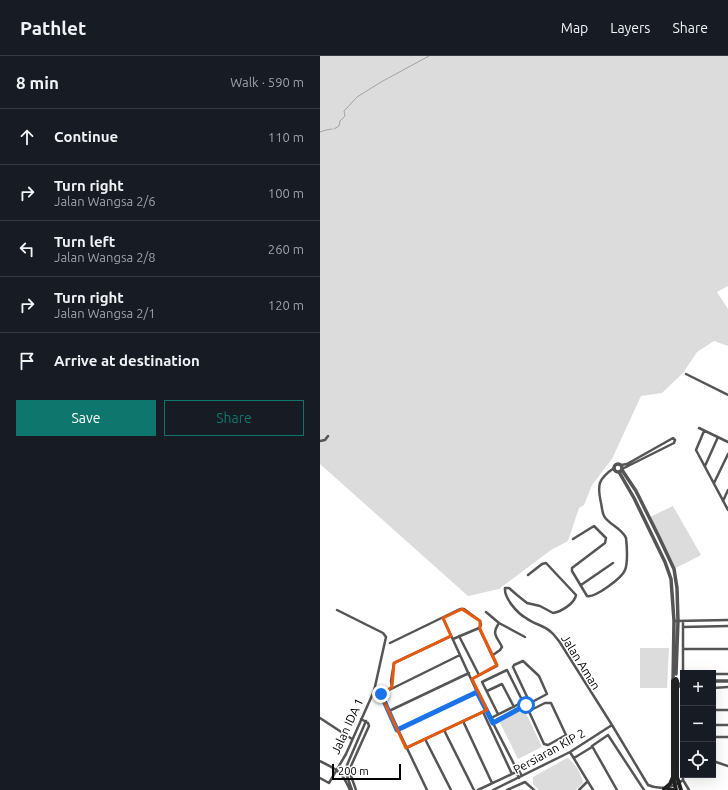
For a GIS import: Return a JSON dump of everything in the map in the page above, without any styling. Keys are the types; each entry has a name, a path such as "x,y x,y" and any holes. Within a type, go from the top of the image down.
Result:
{"main road":[{"path":"674,679 676,680 677,689 676,787 673,777 674,679"},
{"path":"664,789 670,784 673,777"},
{"path":"664,789 676,787 681,790"}],"street":[{"path":"686,374 728,395"},
{"path":"699,428 728,442"},
{"path":"704,431 696,451 728,510"},
{"path":"320,442 325,440 328,436"},
{"path":"704,466 718,437"},
{"path":"614,468 616,472 674,443 675,440 673,438 627,464 621,469"},
{"path":"714,484 728,454"},
{"path":"574,539 594,526 606,538 607,541 572,568 589,597 599,593 623,574 626,569 626,538 624,534 604,516 599,492 599,485 602,477 614,468 616,464 636,491 674,569 677,588 675,674 673,681"},
{"path":"723,501 728,490"},
{"name":"Jalan Aman","path":"528,575 542,564 546,563 576,595 574,601 558,612 553,613 540,606 528,603 517,596 509,588 505,588 504,591 508,599 520,614 526,619 550,631 559,641 648,785 654,789 664,789"},
{"path":"581,585 613,563"},
{"path":"390,643 462,609 480,621 481,625 479,628 497,664 497,667 472,679"},
{"name":"Jalan IDA 1","path":"320,778 329,783 346,754 374,691 385,636 383,632 337,610"},
{"path":"486,612 499,622 525,637"},
{"path":"443,618 477,692 515,766 517,766 520,777"},
{"path":"676,621 728,620"},
{"path":"683,621 683,670"},
{"path":"493,655 502,647 495,636 495,629 499,622"},
{"path":"683,627 728,626"},
{"path":"392,687 391,681 394,664 452,638 479,628"},
{"path":"459,636 479,676"},
{"path":"683,649 728,649"},
{"path":"427,790 380,695 392,687 460,655"},
{"path":"493,723 546,696 547,694 539,676 523,661 514,665 513,667 530,703"},
{"path":"491,718 523,702 508,670 483,681 498,714"},
{"path":"389,711 469,673"},
{"path":"675,674 680,678"},
{"path":"716,674 728,674"},
{"path":"716,681 728,681"},
{"path":"487,691 502,684 514,706"},
{"path":"677,689 680,685"},
{"path":"716,688 728,687"},
{"path":"397,730 477,692"},
{"path":"526,705 544,744 548,745 566,735 551,703 545,703 529,711"},
{"path":"683,706 683,742"},
{"path":"406,748 487,710"},
{"path":"716,710 728,710"},
{"path":"483,712 512,774"},
{"path":"320,718 352,739"},
{"path":"351,790 349,760 366,721 361,719"},
{"path":"463,721 492,783"},
{"name":"Persiaran KIP 2","path":"493,790 570,752 612,725"},
{"path":"716,725 728,725"},
{"path":"444,730 474,790"},
{"path":"574,758 608,735 644,790"},
{"path":"716,737 728,737"},
{"path":"425,739 451,790"},
{"path":"592,747 618,790"},
{"path":"570,752 593,790"},
{"path":"320,761 344,776 351,790"},
{"path":"716,762 728,766"},
{"path":"515,766 514,768 520,777"},
{"path":"478,790 516,772"},
{"path":"349,773 356,790"},
{"path":"676,787 683,780 689,790"},
{"path":"507,790 525,782 534,790"},
{"path":"580,790 587,782"}],"highlighted area":[{"path":"462,609 480,621 480,629 497,665 472,679 487,710 406,748 381,695 392,687 394,663 451,636 443,618"}],"shaded area":[{"path":"320,56 728,56 728,286 717,292 728,309 728,346 714,341 697,352 683,373 662,393 641,396 612,459 592,485 584,505 579,508 568,541 551,550 499,589 468,596 320,464"},
{"path":"673,506 701,555 674,569 650,517"},
{"path":"640,648 669,648 667,688 640,688"},
{"path":"524,709 542,747 518,759 499,721"},
{"path":"567,758 580,773 583,783 576,790 539,790 533,784 533,777"}],"waterway":[{"path":"334,129 339,126 340,121 345,116 344,111 357,97 429,56"},
{"path":"320,132 332,129"}],"route":[{"path":"381,694 380,695 397,730 477,692 493,723 526,705"}]}
